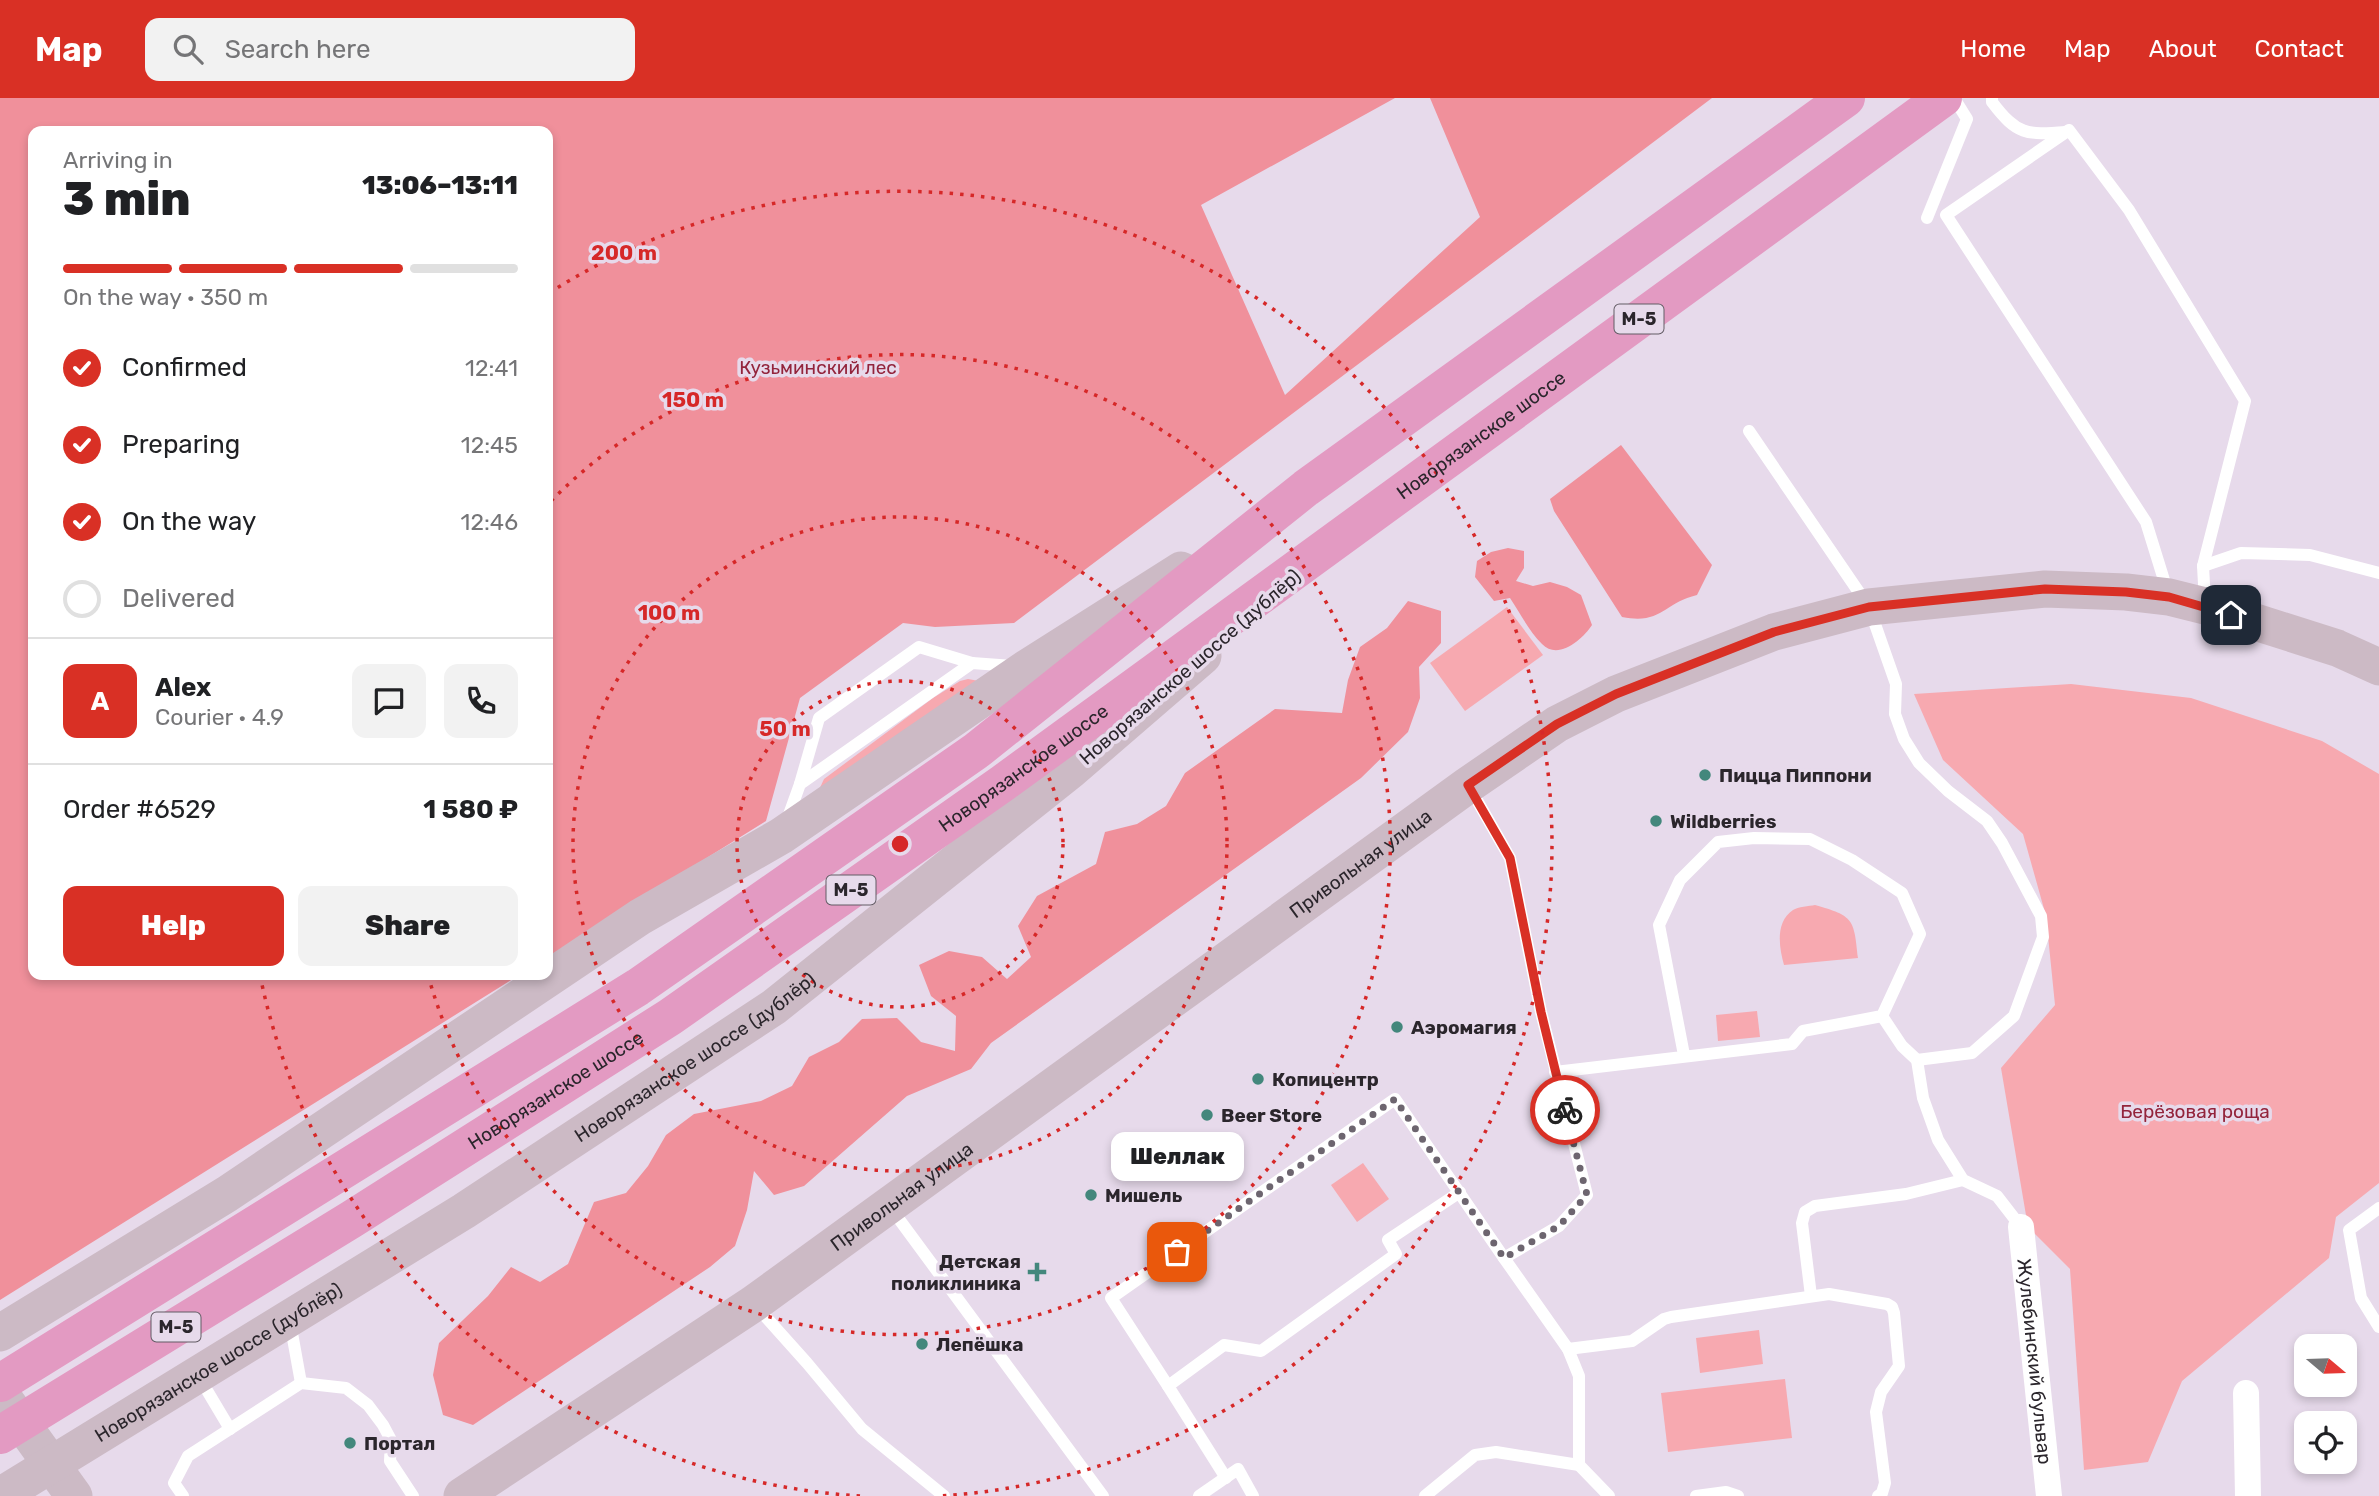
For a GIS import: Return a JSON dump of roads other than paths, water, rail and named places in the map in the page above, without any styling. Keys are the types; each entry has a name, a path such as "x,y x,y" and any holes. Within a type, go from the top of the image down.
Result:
{"highway":[{"name":"М-5","path":"0,1383 638,987 976,751 1289,502 1846,98"},
{"name":"Новорязанское шоссе","path":"0,1435 352,1219 670,1017 1003,783 1943,98"}],"main road":[{"path":"553,976 640,918 781,836 1027,667 1289,502"},
{"name":"Новорязанское шоссе (дублёр)","path":"0,1496 464,1211 774,1007 1071,770 1336,541"},
{"name":"Привольная улица","path":"461,1496 753,1304 1468,785 1557,724 1616,694 1774,632 1869,607 2045,589 2126,592 2169,597 2337,648 2379,667"},
{"path":"0,1333 227,1194 547,980"},
{"path":"0,1393 74,1496"}],"street":[{"name":"Жулебинский бульвар","path":"2021,1227 2049,1496"},
{"path":"2246,1393 2248,1496"}],"lane":[{"path":"1927,218 1967,119 1954,98"},
{"path":"1992,98 2008,124 2030,134 2069,130 2129,210 2245,401 2203,566 2205,606"},
{"path":"2067,132 1946,215 2146,522 2169,597"},
{"path":"1749,431 1869,607 1896,684 1895,715 1904,739 1919,763 1948,791 1987,821 2002,843 2041,916 2043,937 2014,1016 1972,1053 1917,1060"},
{"path":"2203,566 2241,553 2310,555 2379,573"},
{"path":"781,836 800,784 819,718 919,647 972,663 1027,667"},
{"path":"896,663 910,667"},
{"path":"800,784 903,707 946,677 972,663"},
{"path":"877,677 890,681"},
{"path":"854,693 868,697"},
{"path":"1468,785 1510,858 1555,1072 1587,1195 1559,1226 1504,1258"},
{"path":"1684,1055 1659,925 1680,880 1718,842 1754,838 1810,839 1852,860 1902,893 1920,934 1882,1016"},
{"path":"1555,1072 1792,1044 1803,1031 1882,1016"},
{"path":"1882,1016 1902,1046 1917,1060 1923,1098 1938,1140 1963,1180 1997,1196 2021,1227"},
{"path":"1226,1478 1111,1298 1395,1099 1568,1349 1579,1376 1579,1465"},
{"path":"1811,1296 1802,1223 1805,1212 1815,1206 1906,1194 1963,1180"},
{"path":"1168,1386 1224,1345 1261,1351 1396,1254 1388,1240 1460,1192"},
{"path":"890,1207 1103,1496"},
{"path":"2379,1208 2349,1230 2361,1298 2379,1327"},
{"path":"1568,1349 1627,1342 1671,1317 1811,1296 1829,1294 1887,1304 1892,1307 1894,1313 1899,1366 1877,1400 1876,1412 1885,1483 1878,1496"},
{"path":"753,1304 862,1429 944,1496"},
{"path":"289,1317 301,1383"},
{"path":"197,1373 230,1429"},
{"path":"183,1496 174,1483 188,1456 301,1383 346,1388 368,1405 391,1440 390,1461 413,1496"},
{"path":"1425,1496 1475,1455 1496,1452 1579,1465 1609,1496"},
{"path":"1199,1496 1238,1469 1254,1496"},
{"path":"1696,1496 1726,1492 1738,1496"}],"place":[{"name":"Пицца Пиппони","path":"1705,775"},
{"name":"Wildberries","path":"1656,821"},
{"name":"Аэромагия","path":"1397,1027"},
{"name":"Копицентр","path":"1258,1079"},
{"name":"Beer Store","path":"1207,1115"},
{"name":"Мишель","path":"1091,1195"},
{"name":"Шеллак","path":"1177,1252"},
{"name":"Детская поликлиника","path":"1037,1272"},
{"name":"Лепёшка","path":"922,1344"},
{"name":"Портал","path":"350,1443"}],"park label":[{"name":"Кузьминский лес","path":"818,367"},
{"name":"Берёзовая роща","path":"2195,1111"}]}
